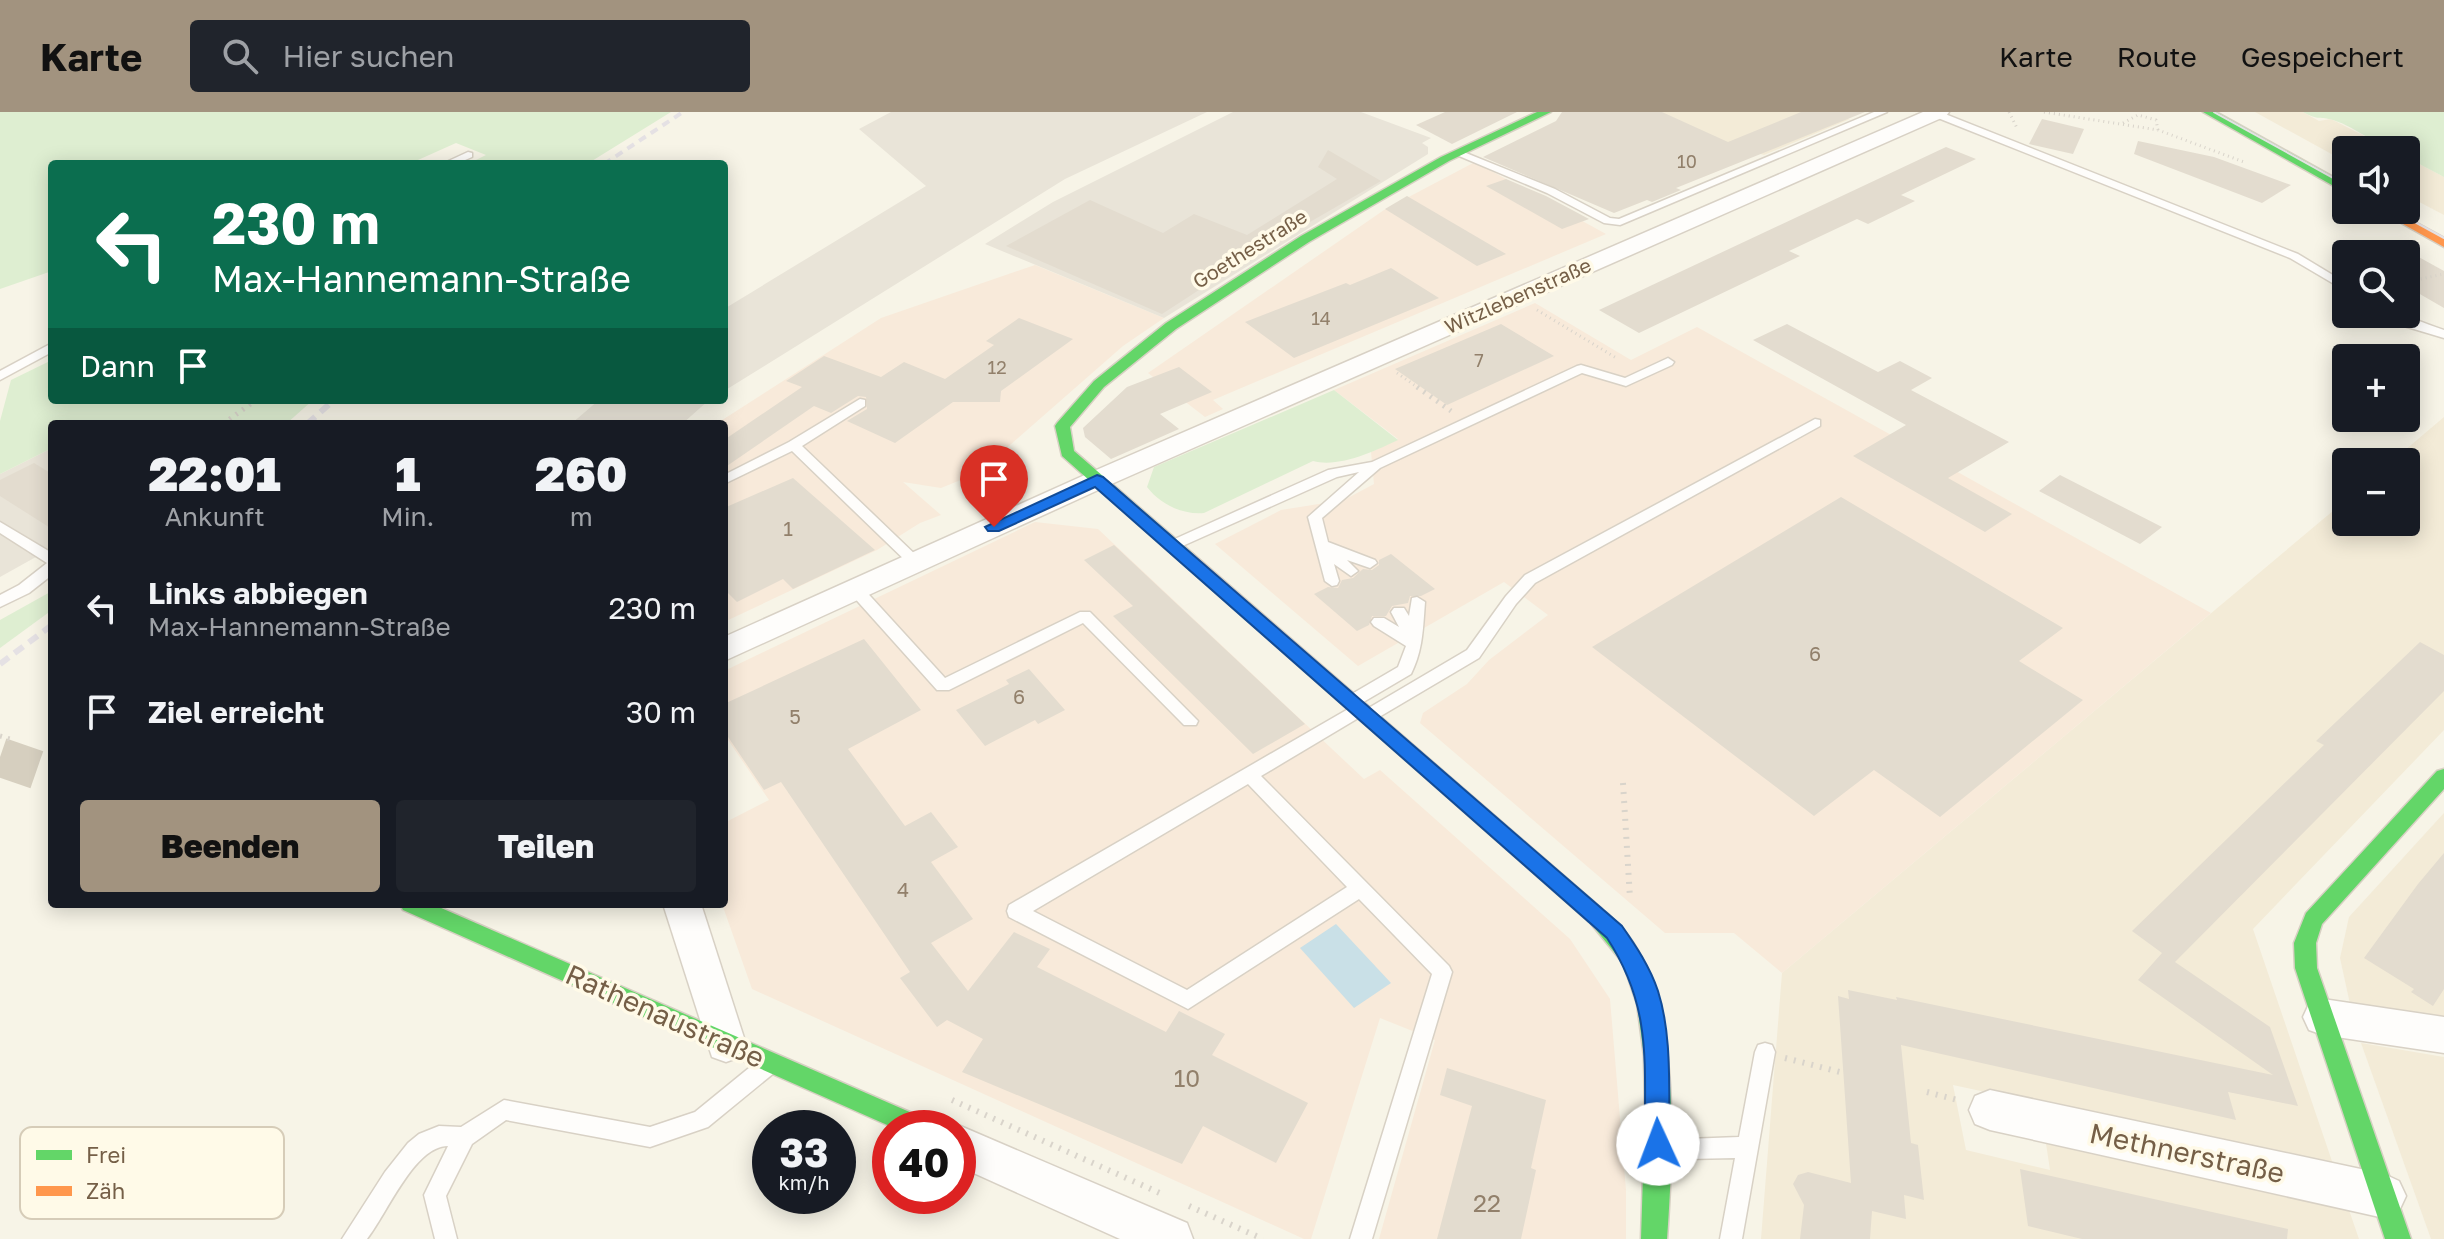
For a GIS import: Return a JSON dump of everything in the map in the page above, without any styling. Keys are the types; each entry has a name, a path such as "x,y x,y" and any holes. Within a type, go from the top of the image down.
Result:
{"street":[{"name":"Goethestraße","path":"1097,480 1067,453 1062,426 1099,384 1171,326 1291,248 1457,153 1546,112"},
{"path":"2208,112 2332,181"},
{"path":"2229,112 2332,168"},
{"name":"Witzlebenstraße","path":"728,648 1097,480 1938,113"},
{"path":"2420,215 2444,228"},
{"path":"2409,224 2444,243"},
{"path":"1097,480 1615,932 1631,957 1649,1004 1655,1031 1659,1190 1654,1239"},
{"path":"2398,1239 2306,968 2305,943 2313,919 2444,776"},
{"name":"Rathenaustraße","path":"419,908 879,1110"},
{"path":"683,908 726,1044"},
{"path":"2323,1017 2444,1035"},
{"name":"Methnerstraße","path":"1972,1104 2384,1196"},
{"path":"976,1153 1171,1239"},
{"path":"1659,1190 1667,1239"}],"lane":[{"path":"1457,153 1551,191 1608,221 1620,222 1882,112"},
{"path":"1938,113 2294,256 2332,279"},
{"path":"456,160 468,155"},
{"path":"2420,327 2444,334"},
{"path":"0,376 48,349"},
{"path":"1173,545 1333,473 1376,465 1581,369 1626,382 1668,362"},
{"path":"728,478 794,445 860,403"},
{"path":"1360,888 1188,1000 1016,911 1359,709 1473,654 1511,600 1530,579 1815,423"},
{"path":"794,445 916,563"},
{"path":"1332,581 1315,517 1376,465"},
{"path":"0,527 48,557"},
{"path":"1320,543 1370,563"},
{"path":"1320,543 1351,571"},
{"path":"0,602 24,589 48,570"},
{"path":"856,590 943,686 1085,616 1190,721"},
{"path":"1359,709 1405,670 1415,644 1417,602"},
{"path":"1399,612 1415,644"},
{"path":"1379,622 1415,644"},
{"path":"1249,774 1442,972 1361,1239"},
{"path":"1731,1239 1745,1147 1765,1052"},
{"path":"446,1239 435,1195 464,1137 504,1110 650,1137 701,1120 772,1063"},
{"path":"353,1239 386,1194 408,1154 436,1136 464,1137"},
{"path":"1658,1144 1687,1149 1745,1147"}],"path":[{"path":"2044,112 2158,130 2247,162"},
{"path":"2123,123 2143,116 2156,120 2158,130"},
{"path":"2420,277 2443,270"},
{"path":"1516,297 1643,374"},
{"path":"1377,358 1467,423"},
{"path":"228,420 250,404"},
{"path":"0,736 13,740"},
{"path":"1623,783 1631,900"},
{"path":"1802,1063 1844,1073"},
{"path":"1927,1092 1972,1104"}],"shaded area":[{"path":"891,112 1207,112 1065,179 728,389 728,307 926,186 859,129"},
{"path":"1233,112 1361,112 1431,138 1422,143 1428,147 1428,154 1164,318 985,244 1053,202"},
{"path":"1626,112 1853,112 1845,117 1850,119 1764,155"},
{"path":"2255,112 2303,112 2319,121 2331,119 2364,136 2332,136 2332,154"},
{"path":"1475,162 1606,234 1213,400 1223,409 1205,417 1148,373 1384,210"},
{"path":"2420,164 2444,177 2444,215 2420,202"},
{"path":"1035,265 1164,318 1123,346 978,473 941,488 903,482 941,515 920,523 877,550 728,620 728,420 722,420 881,318"},
{"path":"1535,303 1631,360 1697,327 2211,613 1782,973 1734,933 1665,933 1420,723 1423,713 1467,684 1489,660 1548,615 1504,582 1358,666 1215,544 1281,510 1344,500 1374,484 1371,452 1398,439 1334,390"},
{"path":"594,404 704,404 686,420 576,420"},
{"path":"2444,417 2444,730 2253,929 2334,1167 1953,1085 1966,1150 2050,1170 2045,1137 2349,1210 2359,1239 1761,1239 1782,973 2332,512 2332,536 2420,536 2420,448 2407,448"},
{"path":"48,450 48,550 0,577 0,474"},
{"path":"1035,522 1098,529 1364,779 1380,770 1570,939 1610,999 1626,1190 1626,1239 1379,1239 1435,1040 1380,1018 1311,1239 1304,1239 752,989 723,908 728,908 728,821 769,800 728,740 728,669"},
{"path":"2444,813 2444,1018 2350,1004 2340,958 2349,917"},
{"path":"2361,1043 2444,1057 2444,1239 2431,1239"}],"green space":[{"path":"0,112 671,112 593,160 476,160 486,155 456,143 418,160 48,160 48,272 0,289"},
{"path":"2303,112 2444,112 2444,177 2420,164 2420,136 2364,136 2342,124"},
{"path":"48,362 48,404 308,404 290,420 48,420 48,450 0,474 0,421 11,380"},
{"path":"1334,390 1398,440 1345,460 1313,461 1204,513 1172,507 1158,499 1147,487 1154,467"},
{"path":"48,593 48,613 0,648 0,620"}],"water":[{"path":"1336,924 1391,983 1354,1008 1300,948"}],"building":[{"path":"1445,112 1517,112 1452,144 1416,125"},
{"path":"1562,112 1662,112 1728,142 1801,112 1865,112 1676,188 1681,190 1652,202 1647,200 1614,213 1483,157 1556,121"},
{"path":"2042,119 2084,129 2073,154 2029,144"},
{"path":"2138,141 2214,157 2291,185 2262,203 2134,154"},
{"path":"1946,147 1976,159 1901,195 1915,201 1868,224 1857,219 1789,251 1800,256 1639,333 1599,310"},
{"path":"1328,150 1381,181 1256,253 1162,314 1006,246 1090,200 1163,233 1194,214 1247,235 1337,179 1318,167"},
{"path":"1506,179 1589,219 1562,229 1486,186"},
{"path":"1407,196 1506,254 1477,266 1385,209"},
{"path":"2420,258 2444,271 2444,308 2420,294"},
{"path":"1391,268 1439,298 1294,358 1245,322 1346,283 1350,285"},
{"path":"1019,318 1073,339 1001,391 1000,402 953,402 895,443 847,421 867,409 866,397 858,396 831,413 814,406 728,465 728,437 802,387 786,381 824,356 881,377 904,362 945,379 994,345 986,341"},
{"path":"1501,324 1554,356 1447,405 1395,369"},
{"path":"1787,324 1878,372 1900,361 1932,378 1911,390 2009,442 1948,478 2012,514 1985,532 1853,456 1906,425 1753,340"},
{"path":"1179,367 1212,392 1160,414 1179,429 1111,459 1085,437 1083,428 1127,387"},
{"path":"34,463 48,472 48,526 0,496 0,480"},
{"path":"2060,475 2162,527 2140,544 2039,491"},
{"path":"793,478 875,550 793,589 783,579 737,602 728,593 728,506"},
{"path":"1841,497 2063,628 2019,661 2083,700 1940,817 1874,770 1814,816 1592,647"},
{"path":"1114,545 1305,724 1253,754 1113,616 1133,606 1084,560"},
{"path":"1391,554 1435,589 1421,596 1410,596 1408,603 1392,606 1386,616 1372,616 1369,625 1357,631 1314,594 1328,587 1338,588 1342,580 1353,578 1363,569 1372,570 1379,565 1379,560"},
{"path":"864,639 921,710 848,749 905,826 931,812 958,847 931,862 973,919 931,943 968,991 1014,932 1050,949 1037,967 1166,1032 1179,1011 1225,1034 1212,1055 1308,1103 1276,1163 1203,1126 1182,1164 962,1072 983,1039 947,1020 937,1027 900,978 910,972 781,782 764,790 728,737 728,702"},
{"path":"2420,642 2444,655 2444,691 2175,962 2270,1027 2298,1106 2228,1092 2236,1120 1901,1045 1911,1143 1918,1145 1924,1200 1904,1195 1906,1219 1872,1211 1870,1239 1800,1239 1804,1205 1793,1184 1798,1175 1808,1172 1851,1183 1838,996 1849,999 1848,990 1897,1000 1896,997 2273,1075 2138,980 2162,953 2132,931 2324,745 2316,741"},
{"path":"1029,669 1065,710 1038,724 1035,720 985,746 956,710 1009,684 1006,680"},
{"path":"2444,853 2444,989 2433,1006 2411,992 2414,989 2364,958"},
{"path":"1447,1068 1546,1100 1531,1168 1536,1170 1521,1239 1437,1239 1472,1106 1440,1095"},
{"path":"2020,1169 2288,1229 2287,1239 2082,1239 2028,1226"}],"tunnel":[{"path":"0,757 48,774"}],"tram line":[{"path":"2214,112 2332,177"},
{"path":"2418,224 2444,238"}],"railway":[{"path":"610,160 683,112"},
{"path":"312,420 330,404"},
{"path":"0,664 48,628"}],"traffic: fast":[{"path":"1187,558 1067,453 1062,426 1099,384 1171,326 1305,239 1445,159 1546,112"},
{"path":"2208,112 2332,181"},
{"path":"2398,1239 2306,968 2305,943 2313,919 2444,776"},
{"path":"419,908 879,1110"},
{"path":"1595,915 1631,957 1641,980 1653,1030 1657,1111 1654,1239"}],"traffic: slow":[{"path":"2409,224 2444,243"},
{"path":"1187,558 1595,915"}],"route":[{"path":"994,527 1097,480 1615,932 1631,957 1646,990 1651,1011 1655,1031 1658,1144"}]}
